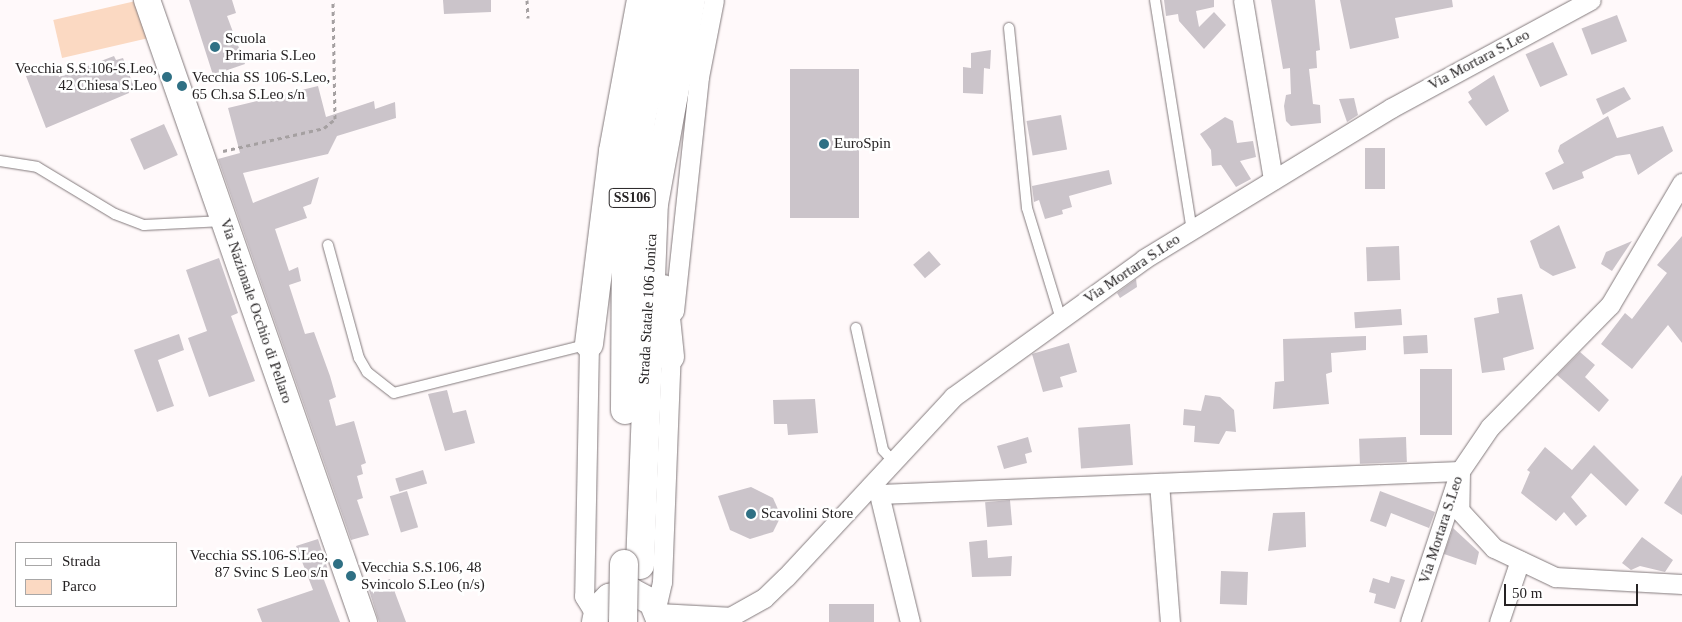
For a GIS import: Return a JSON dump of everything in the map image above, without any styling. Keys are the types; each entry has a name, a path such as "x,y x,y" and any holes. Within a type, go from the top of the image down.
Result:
{"highway":[{"path":"589,344 612,151 641,0"},
{"name":"Strada Statale 106 Jonica","path":"653,616 632,564 626,245 641,120 666,0"},
{"name":"Strada Statale 106 Jonica","path":"623,622 632,564 654,204 691,0"},
{"path":"654,204 670,357"}],"street":[{"name":"Via Nazionale Occhio di Pellaro","path":"147,0 364,622"},
{"path":"653,616 662,582 670,357 683,199 714,0"},
{"path":"1243,0 1273,180"},
{"name":"Via Mortara S.Leo","path":"653,616 727,620 781,582 875,490 893,461 953,397 1061,318 1192,230 1391,108 1591,0"},
{"name":"Via Mortara S.Leo","path":"1410,622 1460,471 1490,427 1610,305 1682,183"},
{"path":"589,344 584,596 595,620"},
{"path":"910,622 875,490 1160,483 1460,471 1459,510 1494,548 1555,577 1682,584"},
{"path":"1160,483 1170,622"},
{"path":"1499,622 1520,560"},
{"path":"595,620 603,602 623,592 639,593 653,616"}],"lane":[{"path":"1154,0 1192,230"},
{"path":"1009,28 1027,208 1061,318"},
{"path":"0,161 37,167 115,214 144,226 225,221"},
{"path":"328,245 359,358 367,372 394,393 589,344"},
{"path":"856,328 883,450 893,461"}],"path":[{"path":"203,156 324,128 335,120 333,0"},
{"path":"527,0 528,18"}],"green space":[{"path":"140,0 149,38 62,58 53,20"}],"building":[{"path":"189,0 232,0 236,13 227,16 245,64 213,75"},
{"path":"443,0 491,0 491,12 444,14"},
{"path":"1164,0 1214,0 1214,7 1196,11 1199,27 1214,12 1226,25 1204,49 1179,21 1178,14 1166,16"},
{"path":"1271,0 1315,0 1320,50 1316,51 1317,68 1309,69 1313,104 1320,105 1321,123 1291,126 1286,121 1284,106 1286,95 1291,94 1290,68 1283,69"},
{"path":"1340,0 1452,0 1453,7 1395,18 1399,38 1350,49"},
{"path":"1617,15 1627,41 1592,55 1582,29"},
{"path":"1553,42 1568,75 1540,87 1526,54"},
{"path":"991,50 990,69 984,68 983,94 963,93 963,67 971,68 971,53"},
{"path":"114,56 116,60 123,58 134,87 128,89 129,93 46,128 26,76 55,65 59,77"},
{"name":"EuroSpin","path":"790,69 859,69 859,218 790,218"},
{"path":"1494,75 1509,111 1486,126 1468,102 1472,99 1468,92"},
{"path":"318,86 326,117 374,101 375,109 395,102 396,118 337,136 328,154 243,173 253,203 319,177 311,204 303,207 307,218 275,229 289,271 298,267 301,281 289,285 305,334 314,332 330,376 336,397 329,400 336,426 354,421 366,463 361,465 363,474 357,476 363,498 357,500 369,535 351,540 218,159 240,153 228,108"},
{"path":"1624,87 1631,99 1603,115 1596,99"},
{"path":"1354,98 1358,115 1347,122 1339,99"},
{"path":"1061,115 1067,149 1033,156 1027,121"},
{"path":"1608,116 1617,138 1663,126 1673,151 1638,175 1630,154 1616,156 1582,172 1584,178 1553,190 1545,173 1564,163 1558,151 1560,145"},
{"path":"1225,117 1233,121 1237,143 1253,141 1256,157 1240,161 1251,179 1236,187 1221,165 1212,166 1211,150 1200,134"},
{"path":"164,124 178,155 144,170 130,139"},
{"path":"1365,148 1385,148 1385,189 1365,189"},
{"path":"1109,170 1112,184 1069,196 1072,207 1062,210 1063,214 1045,219 1039,200 1034,202 1032,186"},
{"path":"1559,225 1576,268 1553,276 1540,268 1530,241"},
{"path":"1682,236 1682,343 1668,325 1632,369 1601,344 1625,313 1632,319 1667,273 1657,265"},
{"path":"1632,241 1612,271 1601,264 1606,252"},
{"path":"1399,246 1400,280 1367,281 1366,247"},
{"path":"929,251 941,265 925,278 913,265"},
{"path":"219,258 238,313 231,316 255,381 209,397 188,338 207,331 186,270"},
{"path":"1136,279 1137,287 1120,298 1117,293"},
{"path":"1522,294 1534,349 1503,358 1505,370 1482,373 1474,318 1499,313 1497,298"},
{"path":"1401,309 1402,325 1355,328 1354,312"},
{"path":"179,334 184,350 158,360 174,406 157,412 134,350"},
{"path":"1427,335 1428,353 1404,354 1403,336"},
{"path":"1366,336 1366,350 1331,353 1332,372 1326,374 1329,404 1273,409 1275,382 1284,381 1283,339"},
{"path":"1069,343 1077,372 1060,377 1063,387 1043,392 1032,354"},
{"path":"1580,352 1595,365 1585,377 1609,400 1599,412 1557,375"},
{"path":"1420,369 1452,369 1452,435 1420,435"},
{"path":"447,390 453,413 466,410 475,443 445,451 428,394"},
{"path":"1205,395 1220,397 1234,410 1236,432 1226,431 1219,444 1194,442 1195,426 1183,425 1184,409 1201,411"},
{"path":"815,399 818,433 788,435 787,424 774,424 773,400"},
{"path":"1130,424 1133,465 1081,469 1078,428"},
{"path":"1028,437 1032,452 1025,454 1027,463 1004,469 997,446"},
{"path":"1406,437 1407,462 1360,464 1359,439"},
{"path":"1594,445 1639,490 1626,506 1591,473 1571,497 1587,516 1576,526 1564,512 1556,521 1521,493 1530,472 1527,470 1545,447 1572,470"},
{"path":"423,470 427,483 399,492 395,478"},
{"path":"1682,475 1682,515 1664,503"},
{"path":"751,487 773,498 781,516 773,532 750,539 730,530 718,496"},
{"path":"407,491 418,527 401,533 390,496"},
{"path":"1380,491 1435,512 1429,528 1391,513 1386,527 1370,521"},
{"path":"1010,500 1012,525 987,527 985,502"},
{"path":"1305,512 1306,547 1268,551 1273,513"},
{"path":"1453,528 1479,552 1476,565 1444,554"},
{"path":"1642,537 1673,560 1665,572 1640,566 1631,570 1622,563"},
{"path":"318,539 328,570 321,572 340,622 262,622 257,609 313,590 296,546"},
{"path":"987,540 988,558 1012,556 1011,576 972,577 969,542"},
{"path":"1221,571 1248,572 1247,605 1220,604"},
{"path":"1391,576 1405,580 1395,609 1374,603 1376,594 1369,592 1373,578 1389,583"},
{"path":"390,579 406,622 379,622 368,587"},
{"path":"829,604 874,604 874,622 829,622"}],"place":[{"name":"Scuola Primaria S.Leo","path":"215,47"},
{"name":"Vecchia S.S.106-S.Leo, 42 Chiesa S.Leo","path":"167,77"},
{"name":"Vecchia SS 106-S.Leo, 65 Ch.sa S.Leo s/n","path":"182,86"},
{"name":"EuroSpin","path":"824,144"},
{"name":"Scavolini Store","path":"751,514"},
{"name":"Vecchia SS.106-S.Leo, 87 Svinc S Leo s/n","path":"338,564"},
{"name":"Vecchia S.S.106, 48 Svincolo S.Leo (n/s)","path":"351,576"}]}
